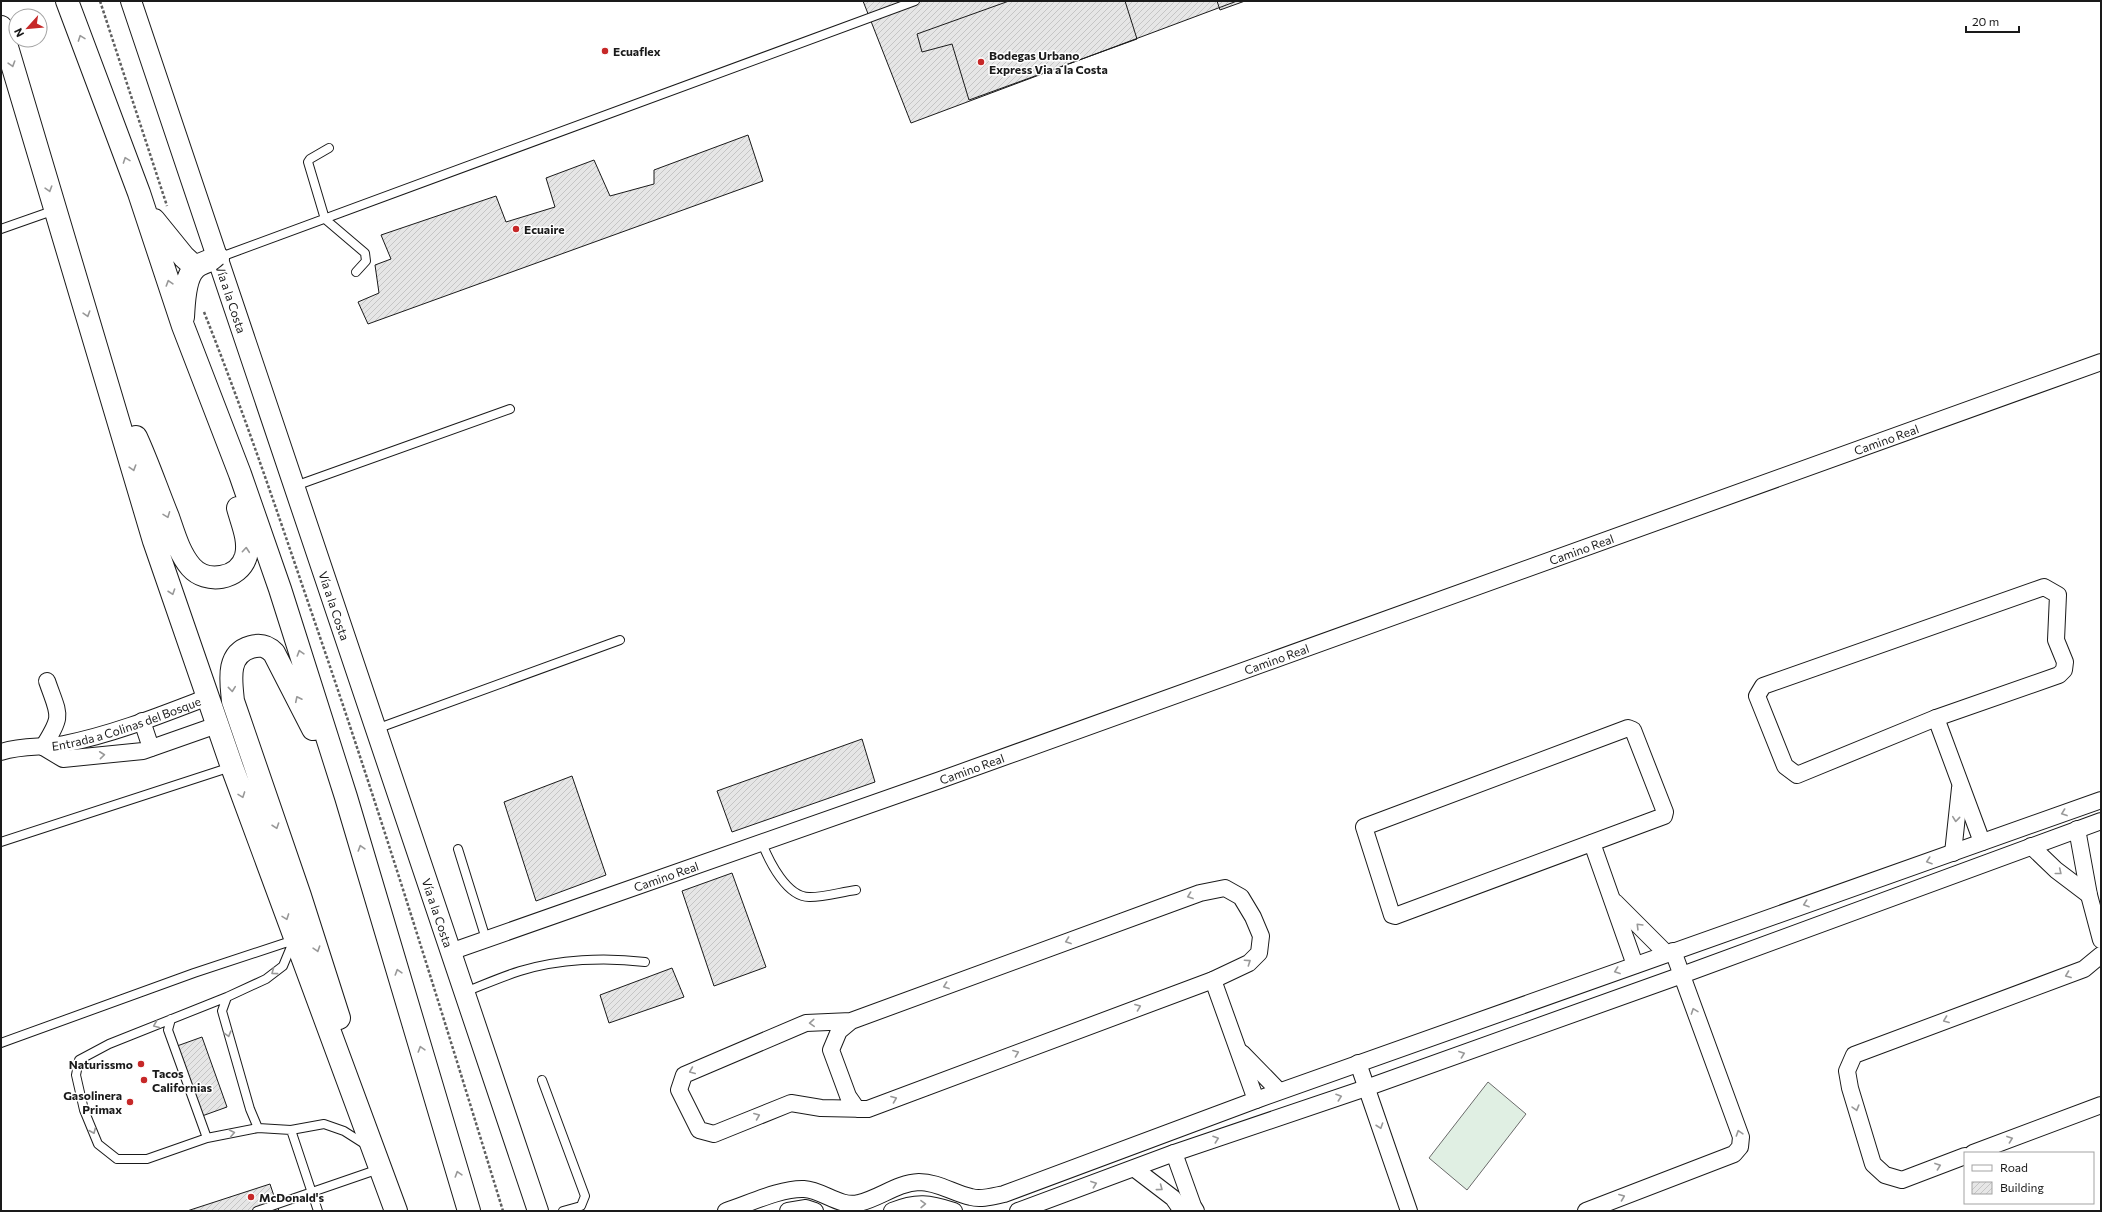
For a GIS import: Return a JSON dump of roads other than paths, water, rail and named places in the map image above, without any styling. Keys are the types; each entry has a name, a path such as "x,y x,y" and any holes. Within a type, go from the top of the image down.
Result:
{"highway":[{"path":"67,1 139,193 183,326 240,474 280,589 346,797 469,1211"},
{"path":"1,27 154,541 217,725 294,940 379,1160 396,1211"},
{"path":"139,193 165,234 184,257 195,267"},
{"path":"183,326 186,290 190,276 195,267 218,258"},
{"path":"101,364 142,451 183,555 198,573 208,578 219,578 228,575 241,565 245,556 246,534 200,373"},
{"path":"346,797 280,662 268,647 255,646 246,648 238,654 232,664 230,675 233,701 300,896 352,1059 379,1160"}],"street":[{"name":"Vía a la Costa","path":"130,1 295,486 538,1211"},
{"name":"Camino Real","path":"450,952 762,843 2101,362"},
{"path":"2044,586 2058,595 2056,640 2065,662 2064,670 2059,675 1936,718 1797,775 1790,772 1785,766 1757,696 1763,686 2044,586"},
{"path":"46,681 58,712 58,722 43,746 63,759 151,748 217,725"},
{"name":"Entrada a Colinas del Bosque","path":"1,752 16,747 63,744 99,735 142,722 208,697"},
{"path":"1936,718 1982,842"},
{"path":"142,722 151,748"},
{"path":"1628,728 1633,730 1665,812 1664,816 1592,843 1395,916 1392,915 1364,827 1628,728"},
{"path":"1953,853 1960,785"},
{"path":"726,1211 788,1190 804,1189 817,1192 845,1203 858,1203 903,1185 918,1182 932,1183 972,1198 985,1198 1004,1194 1279,1091 2101,800"},
{"path":"1018,1211 1174,1153 1366,1088 1682,975 2101,821"},
{"path":"2077,829 2089,895 2101,940"},
{"path":"1592,843 1635,965"},
{"path":"2031,846 2056,870 2089,895"},
{"path":"851,1022 806,1023 684,1075 679,1090 699,1130 714,1134 791,1103 820,1108 857,1109 874,1107 1213,980 1249,963 1259,953 1261,936 1242,897 1225,888 1200,893 851,1022 839,1031 831,1050 848,1096 857,1109"},
{"path":"1593,1210 1734,1154 1740,1147 1741,1137 1682,975 1670,952 1613,900"},
{"path":"1964,1156 1902,1180 1886,1175 1873,1164 1847,1071 1854,1055 2084,969 2101,955"},
{"path":"1213,980 1256,1100"},
{"path":"1238,1049 1279,1091"},
{"path":"1358,1063 1409,1211"},
{"path":"1976,1152 2101,1105"},
{"path":"1174,1153 1196,1211"},
{"path":"1134,1169 1173,1198 1182,1211"},
{"path":"1063,1172 1071,1192"},
{"path":"892,1211 918,1204 932,1204 954,1211"},
{"path":"788,1211 806,1208 815,1211"}],"lane":[{"path":"218,258 915,1"},
{"path":"329,148 310,159 308,162 325,219 365,253 366,261 356,272"},
{"path":"3,227 56,209"},
{"path":"295,486 510,409"},
{"path":"376,729 620,640"},
{"path":"1,842 232,767"},
{"path":"762,843 770,863 792,891 809,898 856,890"},
{"path":"458,849 486,939"},
{"path":"257,1211 312,1193 379,1160 344,1131 324,1124 292,1130 258,1128 207,1138 147,1159 117,1159 98,1144 84,1110 76,1075 79,1060 109,1044 227,997 266,979 282,966 294,940"},
{"path":"1,1043 194,973 294,940"},
{"path":"465,992 521,971 572,961 632,960 645,962"},
{"path":"227,997 222,1011 250,1109 258,1128"},
{"path":"171,1019 168,1030 207,1138"},
{"path":"542,1080 585,1196 581,1206 563,1211"},
{"path":"292,1130 318,1211"}],"place":[{"name":"Ecuaflex","path":"605,51"},
{"name":"Bodegas Urbano Express Via a la Costa","path":"981,62"},
{"name":"Ecuaire","path":"516,229"},
{"name":"Naturissmo","path":"141,1064"},
{"name":"Tacos Californias","path":"144,1080"},
{"name":"Gasolinera Primax","path":"130,1102"},
{"name":"McDonald's","path":"251,1197"}]}
